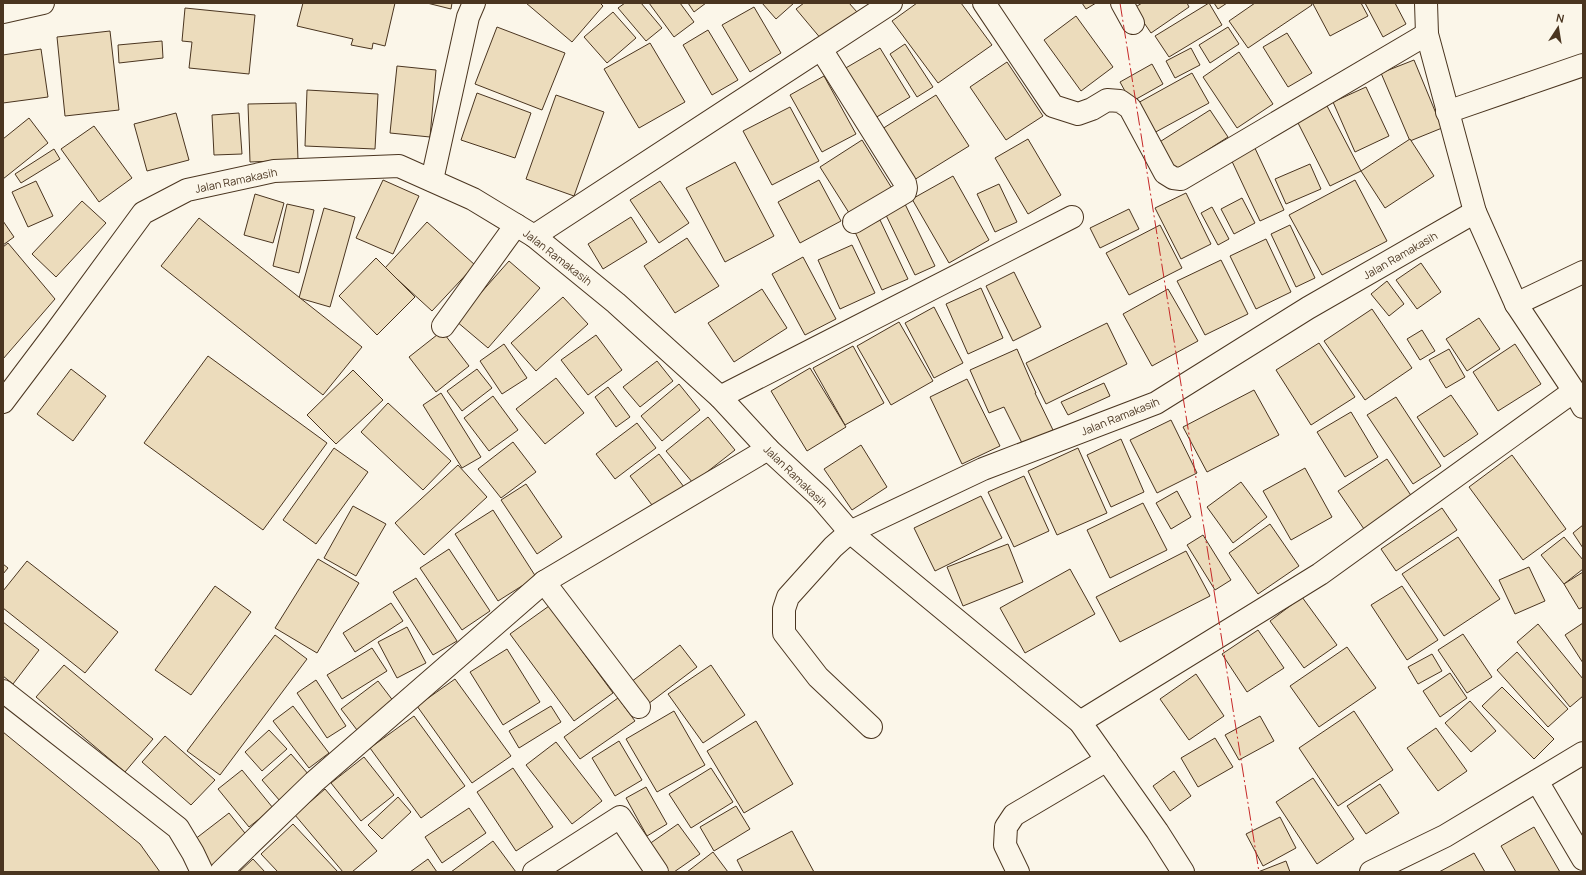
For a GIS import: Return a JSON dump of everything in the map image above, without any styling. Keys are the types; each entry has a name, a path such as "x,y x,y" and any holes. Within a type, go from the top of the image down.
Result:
{"street":[{"path":"3,12 43,3"},
{"path":"432,180 468,17 474,3"},
{"path":"443,326 525,231 821,49 891,3"},
{"path":"984,3 1053,106 1078,114 1092,109 1107,100 1120,101 1130,108 1166,173 1173,178 1181,179 1426,34"},
{"path":"1122,3 1133,23"},
{"path":"1080,722 1320,574 1578,399 1516,304 1475,212 1426,34 1426,3"},
{"path":"821,49 905,183 906,188 904,192 854,222"},
{"path":"1447,112 1583,65"},
{"name":"Jalan Ramakasih","path":"3,402 143,214 187,190 274,171 399,166 473,199 525,231 616,303 720,397 768,449 820,497 850,532 983,469 1156,404 1308,308 1475,212"},
{"path":"720,397 1072,217"},
{"path":"1516,304 1583,272"},
{"path":"221,872 314,782 544,582 768,449"},
{"path":"871,727 818,677 784,633 784,609 788,597 833,548 850,532 1080,722 1157,831 1183,872"},
{"path":"544,582 640,707"},
{"path":"3,691 178,828 193,852 202,872"},
{"path":"1371,872 1445,836 1583,753"},
{"path":"1018,872 1006,845 1006,827 1014,815 1107,760"},
{"path":"1537,781 1583,859"},
{"path":"534,872 620,817 657,872"}],"building":[{"path":"303,3 395,3 385,46 373,43 372,49 351,45 353,39 297,26"},
{"path":"427,3 452,3 451,9"},
{"path":"526,3 600,3 603,6 572,42"},
{"path":"625,3 641,3 662,28 646,41 618,8"},
{"path":"649,3 680,3 694,22 674,37"},
{"path":"688,3 706,3 694,12"},
{"path":"762,3 794,3 776,19"},
{"path":"804,3 849,3 857,12 822,40 796,9"},
{"path":"917,3 961,3 992,45 938,83 892,21"},
{"path":"1082,3 1096,3 1086,9"},
{"path":"1142,3 1187,3 1189,7 1151,33 1134,8"},
{"path":"1209,3 1222,25 1169,57 1155,36"},
{"path":"1214,3 1227,3 1218,9"},
{"path":"1255,3 1311,3 1312,5 1248,48 1229,21"},
{"path":"1361,3 1368,16 1330,36 1313,4"},
{"path":"1365,3 1395,3 1406,24 1383,37"},
{"path":"754,7 781,53 750,72 722,25"},
{"path":"185,8 255,15 249,74 189,68 192,42 182,41"},
{"path":"613,12 636,38 607,63 584,37"},
{"path":"1076,16 1113,67 1081,91 1044,40"},
{"path":"497,27 565,53 542,110 475,84"},
{"path":"1228,27 1239,44 1210,63 1199,45"},
{"path":"708,30 738,80 712,95 683,45"},
{"path":"110,31 119,110 65,116 57,37"},
{"path":"1287,33 1312,73 1288,87 1263,47"},
{"path":"162,41 163,58 119,63 118,45"},
{"path":"650,43 685,102 639,128 604,69"},
{"path":"905,44 933,87 917,97 890,54"},
{"path":"880,48 910,97 875,118 844,69"},
{"path":"1191,48 1200,65 1175,78 1166,61"},
{"path":"41,49 48,97 3,103 3,55"},
{"path":"1239,52 1273,104 1237,128 1203,77"},
{"path":"1414,60 1442,128 1410,141 1381,73"},
{"path":"1007,62 1043,116 1006,140 970,87"},
{"path":"1152,64 1163,84 1131,102 1120,82"},
{"path":"397,66 436,70 430,137 390,133"},
{"path":"1192,73 1209,103 1152,134 1136,104"},
{"path":"824,76 856,134 822,152 790,95"},
{"path":"1366,87 1389,136 1355,152 1333,102"},
{"path":"307,90 378,94 375,149 305,146"},
{"path":"477,93 531,113 515,158 461,140"},
{"path":"556,95 604,112 574,196 526,179"},
{"path":"936,95 969,146 914,180 882,129"},
{"path":"296,103 298,160 250,162 248,104"},
{"path":"1326,104 1361,171 1330,186 1296,119"},
{"path":"790,107 819,161 772,185 743,131"},
{"path":"1210,110 1228,137 1176,170 1158,143"},
{"path":"176,113 189,160 147,171 134,124"},
{"path":"239,113 242,154 214,155 212,115"},
{"path":"29,118 48,143 3,179 3,139"},
{"path":"94,126 132,178 99,202 61,149"},
{"path":"1028,139 1061,195 1028,214 995,158"},
{"path":"1410,139 1434,176 1385,208 1361,171"},
{"path":"862,140 893,190 851,216 820,167"},
{"path":"1253,144 1284,210 1260,221 1229,155"},
{"path":"54,149 60,159 21,183 15,174"},
{"path":"735,162 774,236 725,262 686,188"},
{"path":"1310,164 1321,189 1286,204 1275,179"},
{"path":"953,176 989,240 949,263 912,199"},
{"path":"383,180 419,196 393,254 356,238"},
{"path":"819,180 841,221 800,243 778,202"},
{"path":"1355,180 1387,241 1322,275 1289,215"},
{"path":"36,181 53,216 28,227 12,192"},
{"path":"660,181 689,223 659,243 630,200"},
{"path":"999,184 1017,222 995,232 977,194"},
{"path":"1186,193 1211,244 1181,259 1155,208"},
{"path":"255,194 284,203 273,243 244,235"},
{"path":"1242,198 1255,223 1234,234 1221,209"},
{"path":"82,201 106,223 56,277 32,254"},
{"path":"904,202 935,266 915,275 884,211"},
{"path":"287,204 314,210 299,273 273,266"},
{"path":"1212,207 1229,239 1218,245 1201,213"},
{"path":"324,208 355,217 330,307 299,298"},
{"path":"1129,209 1139,229 1100,248 1090,228"},
{"path":"631,217 647,242 603,269 588,244"},
{"path":"199,218 362,347 323,395 161,266"},
{"path":"880,220 908,279 882,290 855,232"},
{"path":"3,221 14,237 3,245"},
{"path":"427,222 475,265 432,311 385,268"},
{"path":"1160,225 1182,268 1129,295 1106,253"},
{"path":"1290,225 1315,278 1296,287 1271,234"},
{"path":"687,238 719,286 675,313 644,266"},
{"path":"1266,239 1291,292 1256,309 1230,256"},
{"path":"8,243 55,299 3,359 3,247"},
{"path":"852,245 875,293 840,309 818,260"},
{"path":"803,257 836,319 805,335 772,274"},
{"path":"376,258 415,297 377,335 339,296"},
{"path":"1221,260 1248,314 1205,335 1177,281"},
{"path":"509,261 540,288 488,348 456,321"},
{"path":"1421,263 1441,292 1417,309 1396,280"},
{"path":"1014,272 1041,327 1013,341 986,286"},
{"path":"1387,281 1404,304 1389,316 1371,294"},
{"path":"981,288 1003,338 968,354 946,304"},
{"path":"762,289 787,328 734,362 708,323"},
{"path":"1168,289 1198,341 1152,366 1123,314"},
{"path":"563,297 588,324 536,371 511,343"},
{"path":"934,307 963,363 934,378 905,323"},
{"path":"1372,309 1412,368 1365,400 1324,341"},
{"path":"1479,318 1500,349 1467,371 1446,339"},
{"path":"899,322 933,381 891,405 857,346"},
{"path":"1107,323 1127,364 1046,404 1026,363"},
{"path":"1422,330 1435,351 1420,360 1407,339"},
{"path":"442,331 469,366 436,392 409,357"},
{"path":"596,335 622,370 588,395 561,360"},
{"path":"1319,343 1355,397 1311,425 1276,370"},
{"path":"504,344 527,378 502,394 480,361"},
{"path":"1515,344 1541,384 1498,411 1473,372"},
{"path":"853,346 884,403 845,425 813,368"},
{"path":"1017,349 1035,393 1053,430 1023,445 1004,407 989,413 970,370"},
{"path":"1449,349 1465,377 1446,388 1429,360"},
{"path":"208,356 327,443 263,530 144,443"},
{"path":"657,361 673,381 640,407 623,387"},
{"path":"810,368 846,427 807,451 771,391"},
{"path":"71,369 106,396 73,441 37,414"},
{"path":"477,369 492,388 462,411 447,391"},
{"path":"353,370 383,400 336,444 307,415"},
{"path":"556,378 584,413 545,444 516,409"},
{"path":"967,379 1000,446 962,464 930,397"},
{"path":"1104,383 1110,396 1068,415 1061,402"},
{"path":"679,384 700,410 662,441 641,416"},
{"path":"608,387 630,417 616,427 595,397"},
{"path":"1254,390 1279,435 1207,472 1183,427"},
{"path":"441,393 481,457 462,468 423,405"},
{"path":"1451,395 1478,434 1444,457 1417,417"},
{"path":"493,396 518,430 489,451 464,418"},
{"path":"1396,397 1441,466 1413,484 1367,415"},
{"path":"388,403 451,461 423,490 361,432"},
{"path":"1351,412 1378,457 1345,477 1317,432"},
{"path":"708,417 735,450 693,483 666,451"},
{"path":"1171,420 1197,473 1157,493 1130,440"},
{"path":"637,423 656,448 615,479 596,454"},
{"path":"1121,439 1144,492 1111,507 1087,455"},
{"path":"513,442 536,472 501,498 478,469"},
{"path":"861,445 887,487 852,510 824,469"},
{"path":"334,448 368,472 316,544 283,520"},
{"path":"1078,448 1107,513 1057,535 1028,471"},
{"path":"659,454 684,487 655,509 630,476"},
{"path":"1512,455 1566,529 1523,560 1469,487"},
{"path":"1387,459 1412,497 1364,529 1338,491"},
{"path":"458,465 487,497 424,555 395,523"},
{"path":"1305,468 1332,517 1291,540 1263,491"},
{"path":"1024,476 1049,531 1014,547 988,492"},
{"path":"1241,482 1267,517 1233,543 1207,507"},
{"path":"526,484 562,537 537,554 501,500"},
{"path":"1177,491 1191,517 1171,529 1156,503"},
{"path":"981,496 1002,538 935,571 914,528"},
{"path":"1143,503 1167,550 1110,578 1087,530"},
{"path":"353,506 386,524 356,576 324,558"},
{"path":"1442,508 1457,530 1396,571 1381,549"},
{"path":"493,510 536,577 498,601 455,534"},
{"path":"1270,524 1299,566 1258,594 1229,553"},
{"path":"1583,525 1583,548 1573,533"},
{"path":"1203,535 1231,580 1215,590 1187,545"},
{"path":"1458,537 1500,599 1444,636 1402,574"},
{"path":"1564,537 1583,560 1583,569 1564,584 1541,555"},
{"path":"1008,544 1023,582 963,606 947,567"},
{"path":"449,549 490,611 462,630 420,568"},
{"path":"1186,551 1210,596 1120,642 1096,597"},
{"path":"318,559 359,583 317,653 275,628"},
{"path":"27,561 118,632 85,673 3,608 3,591"},
{"path":"3,564 8,568 3,574"},
{"path":"1529,567 1545,601 1515,614 1499,580"},
{"path":"1070,569 1095,614 1025,653 1000,608"},
{"path":"1583,572 1583,607 1579,609 1564,584"},
{"path":"416,578 457,641 433,655 393,592"},
{"path":"215,586 251,612 191,695 155,670"},
{"path":"1402,586 1438,640 1407,660 1371,605"},
{"path":"1302,597 1337,645 1304,668 1270,621"},
{"path":"391,603 403,621 355,652 343,633"},
{"path":"549,606 613,693 574,721 510,634"},
{"path":"3,622 39,650 13,684 3,676"},
{"path":"1583,623 1583,663 1565,635"},
{"path":"1538,624 1583,679 1583,696 1570,707 1517,642"},
{"path":"407,627 426,663 397,678 378,642"},
{"path":"1258,630 1284,668 1247,692 1222,654"},
{"path":"1463,634 1492,677 1467,693 1438,650"},
{"path":"275,635 307,659 220,775 187,751"},
{"path":"680,645 697,667 648,704 631,682"},
{"path":"1347,647 1376,688 1319,727 1290,686"},
{"path":"372,648 387,671 342,699 327,675"},
{"path":"507,649 540,702 503,725 470,672"},
{"path":"1517,652 1568,709 1548,727 1497,670"},
{"path":"1432,654 1442,671 1418,684 1408,667"},
{"path":"64,665 153,739 125,772 36,697"},
{"path":"711,665 745,715 703,743 668,694"},
{"path":"1450,673 1467,698 1440,717 1423,691"},
{"path":"1196,674 1224,716 1189,740 1160,699"},
{"path":"455,679 511,756 472,783 417,706"},
{"path":"316,680 346,726 327,738 297,693"},
{"path":"378,681 394,702 357,730 341,709"},
{"path":"1502,687 1554,739 1534,759 1482,706"},
{"path":"618,698 635,721 580,759 564,737"},
{"path":"1470,701 1496,731 1471,752 1445,723"},
{"path":"293,706 329,753 309,768 273,721"},
{"path":"551,706 561,722 519,748 509,731"},
{"path":"674,711 705,765 657,792 626,739"},
{"path":"1354,711 1393,770 1338,806 1299,748"},
{"path":"414,716 465,786 421,818 370,748"},
{"path":"1260,716 1274,741 1239,760 1225,735"},
{"path":"756,721 793,784 744,813 707,751"},
{"path":"1436,728 1467,771 1438,791 1407,748"},
{"path":"269,730 287,749 262,771 245,752"},
{"path":"3,732 140,844 160,872 3,872"},
{"path":"165,736 215,780 191,805 142,762"},
{"path":"1215,738 1233,767 1198,787 1181,758"},
{"path":"619,741 642,780 615,796 592,758"},
{"path":"556,742 602,801 572,824 526,765"},
{"path":"291,754 309,775 280,801 262,780"},
{"path":"364,757 394,795 361,821 331,783"},
{"path":"513,768 553,827 516,851 477,792"},
{"path":"711,768 733,802 691,828 669,794"},
{"path":"242,770 273,808 249,827 218,789"},
{"path":"1174,771 1191,796 1170,811 1153,786"},
{"path":"1313,778 1354,839 1317,864 1276,802"},
{"path":"1380,784 1399,813 1366,834 1347,806"},
{"path":"646,787 667,824 647,836 626,798"},
{"path":"325,789 377,851 352,872 343,872 295,815"},
{"path":"398,797 411,812 382,839 368,825"},
{"path":"736,806 750,829 714,851 700,827"},
{"path":"469,808 486,833 442,863 425,837"},
{"path":"229,813 248,837 210,867 190,843"},
{"path":"1280,817 1296,848 1263,866 1246,834"},
{"path":"293,824 338,872 278,872 261,854"},
{"path":"678,824 700,854 674,872 658,872 642,849"},
{"path":"1534,827 1560,872 1516,872 1501,846"},
{"path":"792,831 814,872 743,872 737,860"},
{"path":"493,841 516,872 451,872"},
{"path":"713,852 728,872 687,872"},
{"path":"1474,853 1485,872 1439,872"},
{"path":"253,859 265,872 239,872"},
{"path":"428,859 437,872 410,872"},
{"path":"1286,861 1290,872 1258,872"}],"power":[{"path":"1120,3 1259,872"}]}
